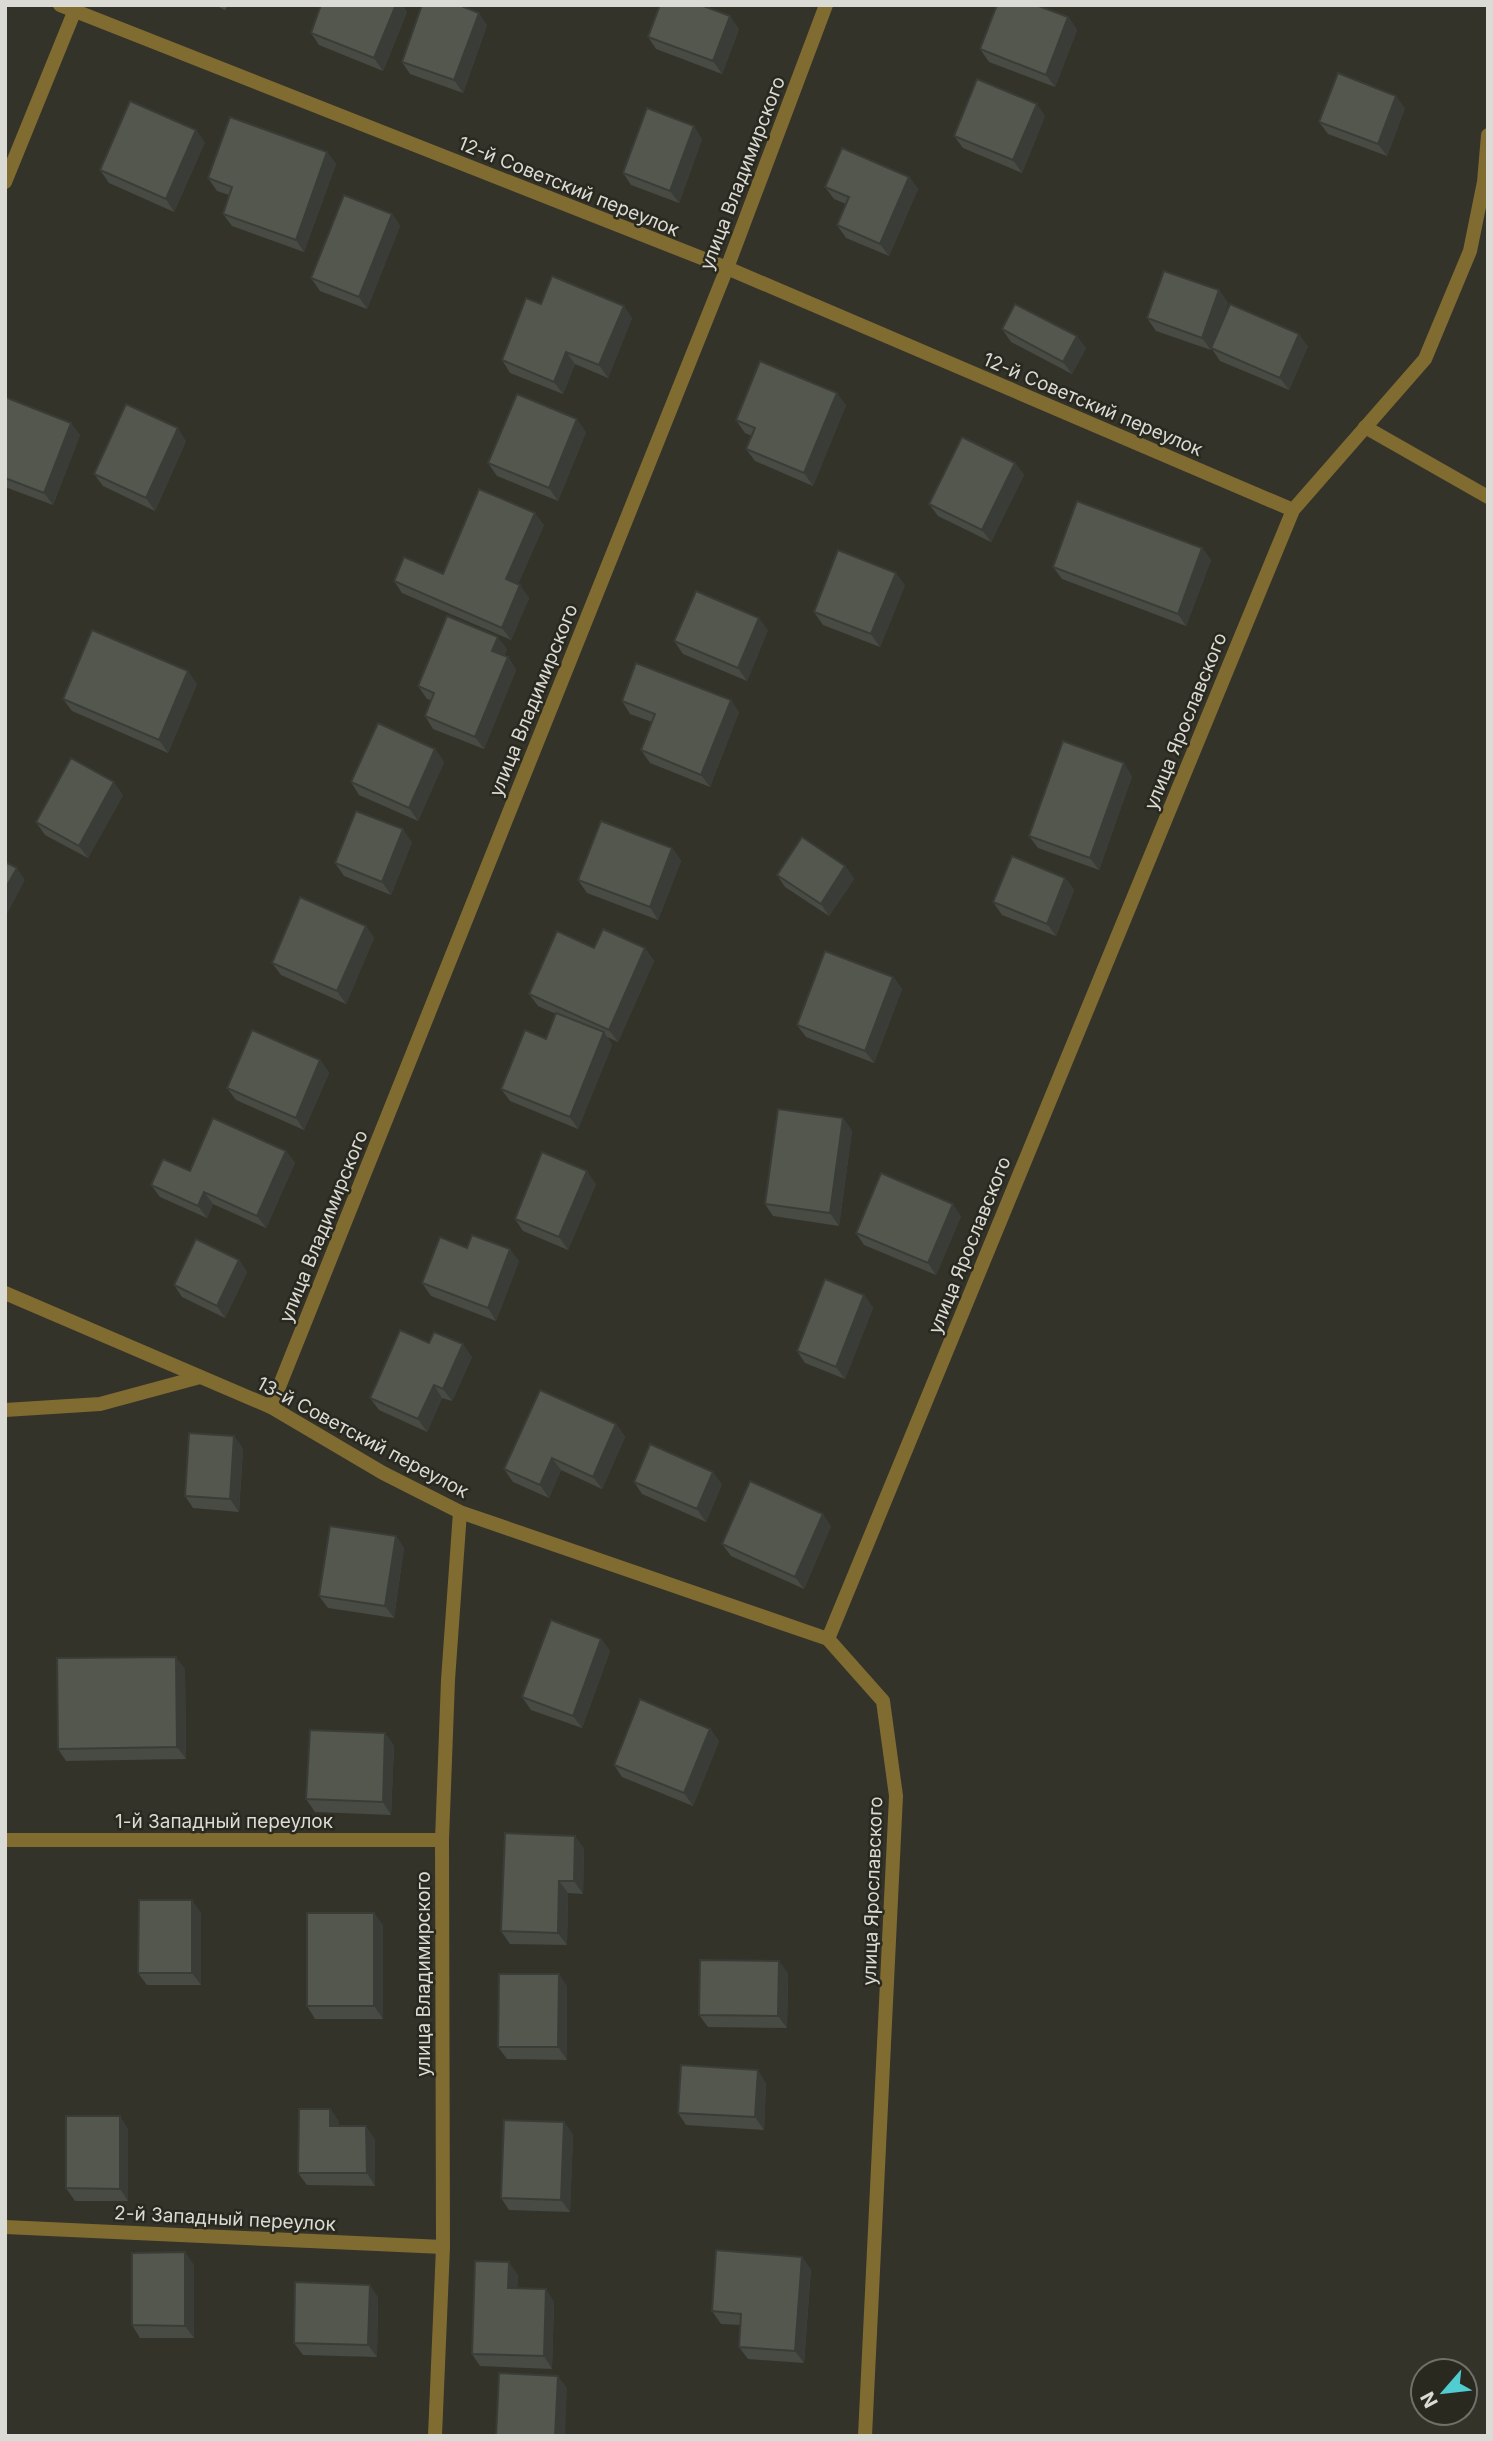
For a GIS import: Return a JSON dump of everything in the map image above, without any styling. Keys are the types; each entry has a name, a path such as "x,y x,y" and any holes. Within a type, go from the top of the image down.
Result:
{"street":[{"name":"12-й Советский переулок","path":"60,5 76,8 727,268 1293,510"},
{"name":"улица Владимирского","path":"271,1407 727,268 826,5"},
{"path":"5,182 76,8"},
{"name":"улица Ярославского","path":"865,2436 896,1796 883,1701 828,1639 1293,510 1424,359 1470,251 1483,182 1488,135"},
{"path":"1365,427 1488,497"},
{"name":"13-й Советский переулок","path":"5,1293 271,1407 383,1473 460,1512 828,1639"},
{"path":"5,1410 100,1404 200,1377"},
{"name":"улица Владимирского","path":"435,2436 443,2247 442,1840 448,1679 460,1512"},
{"name":"1-й Западный переулок","path":"5,1840 442,1840"},
{"name":"2-й Западный переулок","path":"5,2227 443,2247"}],"building":[{"path":"321,5 396,5 374,58 311,33"},
{"path":"422,5 459,5 479,13 454,80 402,62"},
{"path":"660,5 701,5 730,16 713,61 648,37"},
{"path":"997,5 1036,5 1068,17 1046,75 980,49"},
{"path":"1338,73 1396,96 1378,144 1319,122"},
{"path":"977,79 1037,104 1013,160 954,136"},
{"path":"130,101 196,130 166,199 100,170"},
{"path":"647,108 694,126 670,191 623,173"},
{"path":"230,117 327,152 296,240 223,214 232,187 208,178"},
{"path":"842,148 909,177 880,244 837,225 849,197 825,187"},
{"path":"344,195 392,214 359,297 311,278"},
{"path":"1164,271 1219,290 1202,338 1147,318"},
{"path":"552,276 624,306 599,365 566,352 554,382 502,360 526,298 541,304"},
{"path":"1015,304 1077,336 1063,362 1002,329"},
{"path":"1230,304 1299,334 1280,378 1211,348"},
{"path":"760,361 837,393 804,473 746,449 755,428 736,420"},
{"path":"517,394 577,419 549,488 488,463"},
{"path":"5,397 71,423 44,493 5,478"},
{"path":"126,404 178,428 146,498 94,474"},
{"path":"962,437 1015,463 982,530 929,504"},
{"path":"479,489 535,513 506,579 520,585 502,628 394,581 404,557 443,574"},
{"path":"1077,501 1202,548 1178,614 1053,567"},
{"path":"838,550 896,573 871,634 814,612"},
{"path":"696,591 759,618 738,668 674,641"},
{"path":"447,616 498,637 492,651 508,657 475,737 425,716 434,693 418,686"},
{"path":"92,630 188,671 159,740 63,699"},
{"path":"636,663 731,700 701,775 641,750 655,714 622,701"},
{"path":"378,723 435,749 409,808 351,782"},
{"path":"1063,741 1124,763 1090,858 1029,836"},
{"path":"71,758 114,782 79,846 36,822"},
{"path":"356,811 403,829 382,882 335,863"},
{"path":"601,821 672,848 650,907 578,880"},
{"path":"802,837 845,866 821,904 777,875"},
{"path":"1012,856 1065,878 1047,924 993,902"},
{"path":"5,862 17,868 5,889"},
{"path":"300,897 366,926 337,991 272,963"},
{"path":"603,929 645,948 609,1030 529,994 557,931 594,948"},
{"path":"825,951 893,977 865,1051 797,1025"},
{"path":"556,1013 604,1032 570,1117 501,1089 525,1030 546,1039"},
{"path":"252,1030 320,1060 296,1118 227,1088"},
{"path":"778,1109 843,1118 830,1213 765,1204"},
{"path":"213,1118 286,1151 257,1216 204,1192 198,1206 151,1185 163,1159 190,1171"},
{"path":"542,1152 587,1171 559,1237 515,1219"},
{"path":"881,1173 953,1204 928,1263 856,1233"},
{"path":"472,1235 510,1249 488,1308 422,1283 440,1237 467,1248"},
{"path":"196,1239 239,1260 217,1306 174,1285"},
{"path":"825,1279 864,1295 836,1367 797,1351"},
{"path":"400,1330 429,1343 434,1332 463,1344 443,1389 434,1385 418,1419 370,1398"},
{"path":"540,1390 616,1424 593,1477 552,1458 540,1485 504,1469"},
{"path":"189,1433 234,1436 230,1499 185,1496"},
{"path":"650,1444 713,1472 697,1509 634,1482"},
{"path":"750,1481 823,1514 795,1577 722,1544"},
{"path":"330,1526 396,1536 385,1606 319,1596"},
{"path":"551,1620 601,1639 573,1716 522,1697"},
{"path":"176,1657 177,1747 58,1749 57,1658"},
{"path":"640,1699 710,1729 684,1793 614,1765"},
{"path":"310,1730 385,1733 383,1802 306,1799"},
{"path":"505,1833 575,1836 574,1881 559,1881 558,1933 501,1931"},
{"path":"139,1900 192,1900 192,1973 138,1973"},
{"path":"307,1913 374,1913 374,2006 307,2006"},
{"path":"700,1960 779,1961 778,2016 699,2015"},
{"path":"499,1974 559,1974 558,2047 498,2047"},
{"path":"681,2065 758,2070 755,2117 678,2113"},
{"path":"299,2109 330,2109 330,2126 366,2126 367,2173 298,2173"},
{"path":"66,2116 120,2116 120,2189 66,2188"},
{"path":"504,2120 564,2122 561,2200 501,2198"},
{"path":"716,2250 802,2257 795,2351 739,2347 741,2314 712,2311"},
{"path":"185,2252 185,2326 132,2325 132,2253"},
{"path":"475,2261 509,2262 508,2288 546,2289 544,2356 472,2354"},
{"path":"295,2282 370,2285 368,2345 294,2343"},
{"path":"499,2373 558,2376 555,2436 496,2436"}]}
